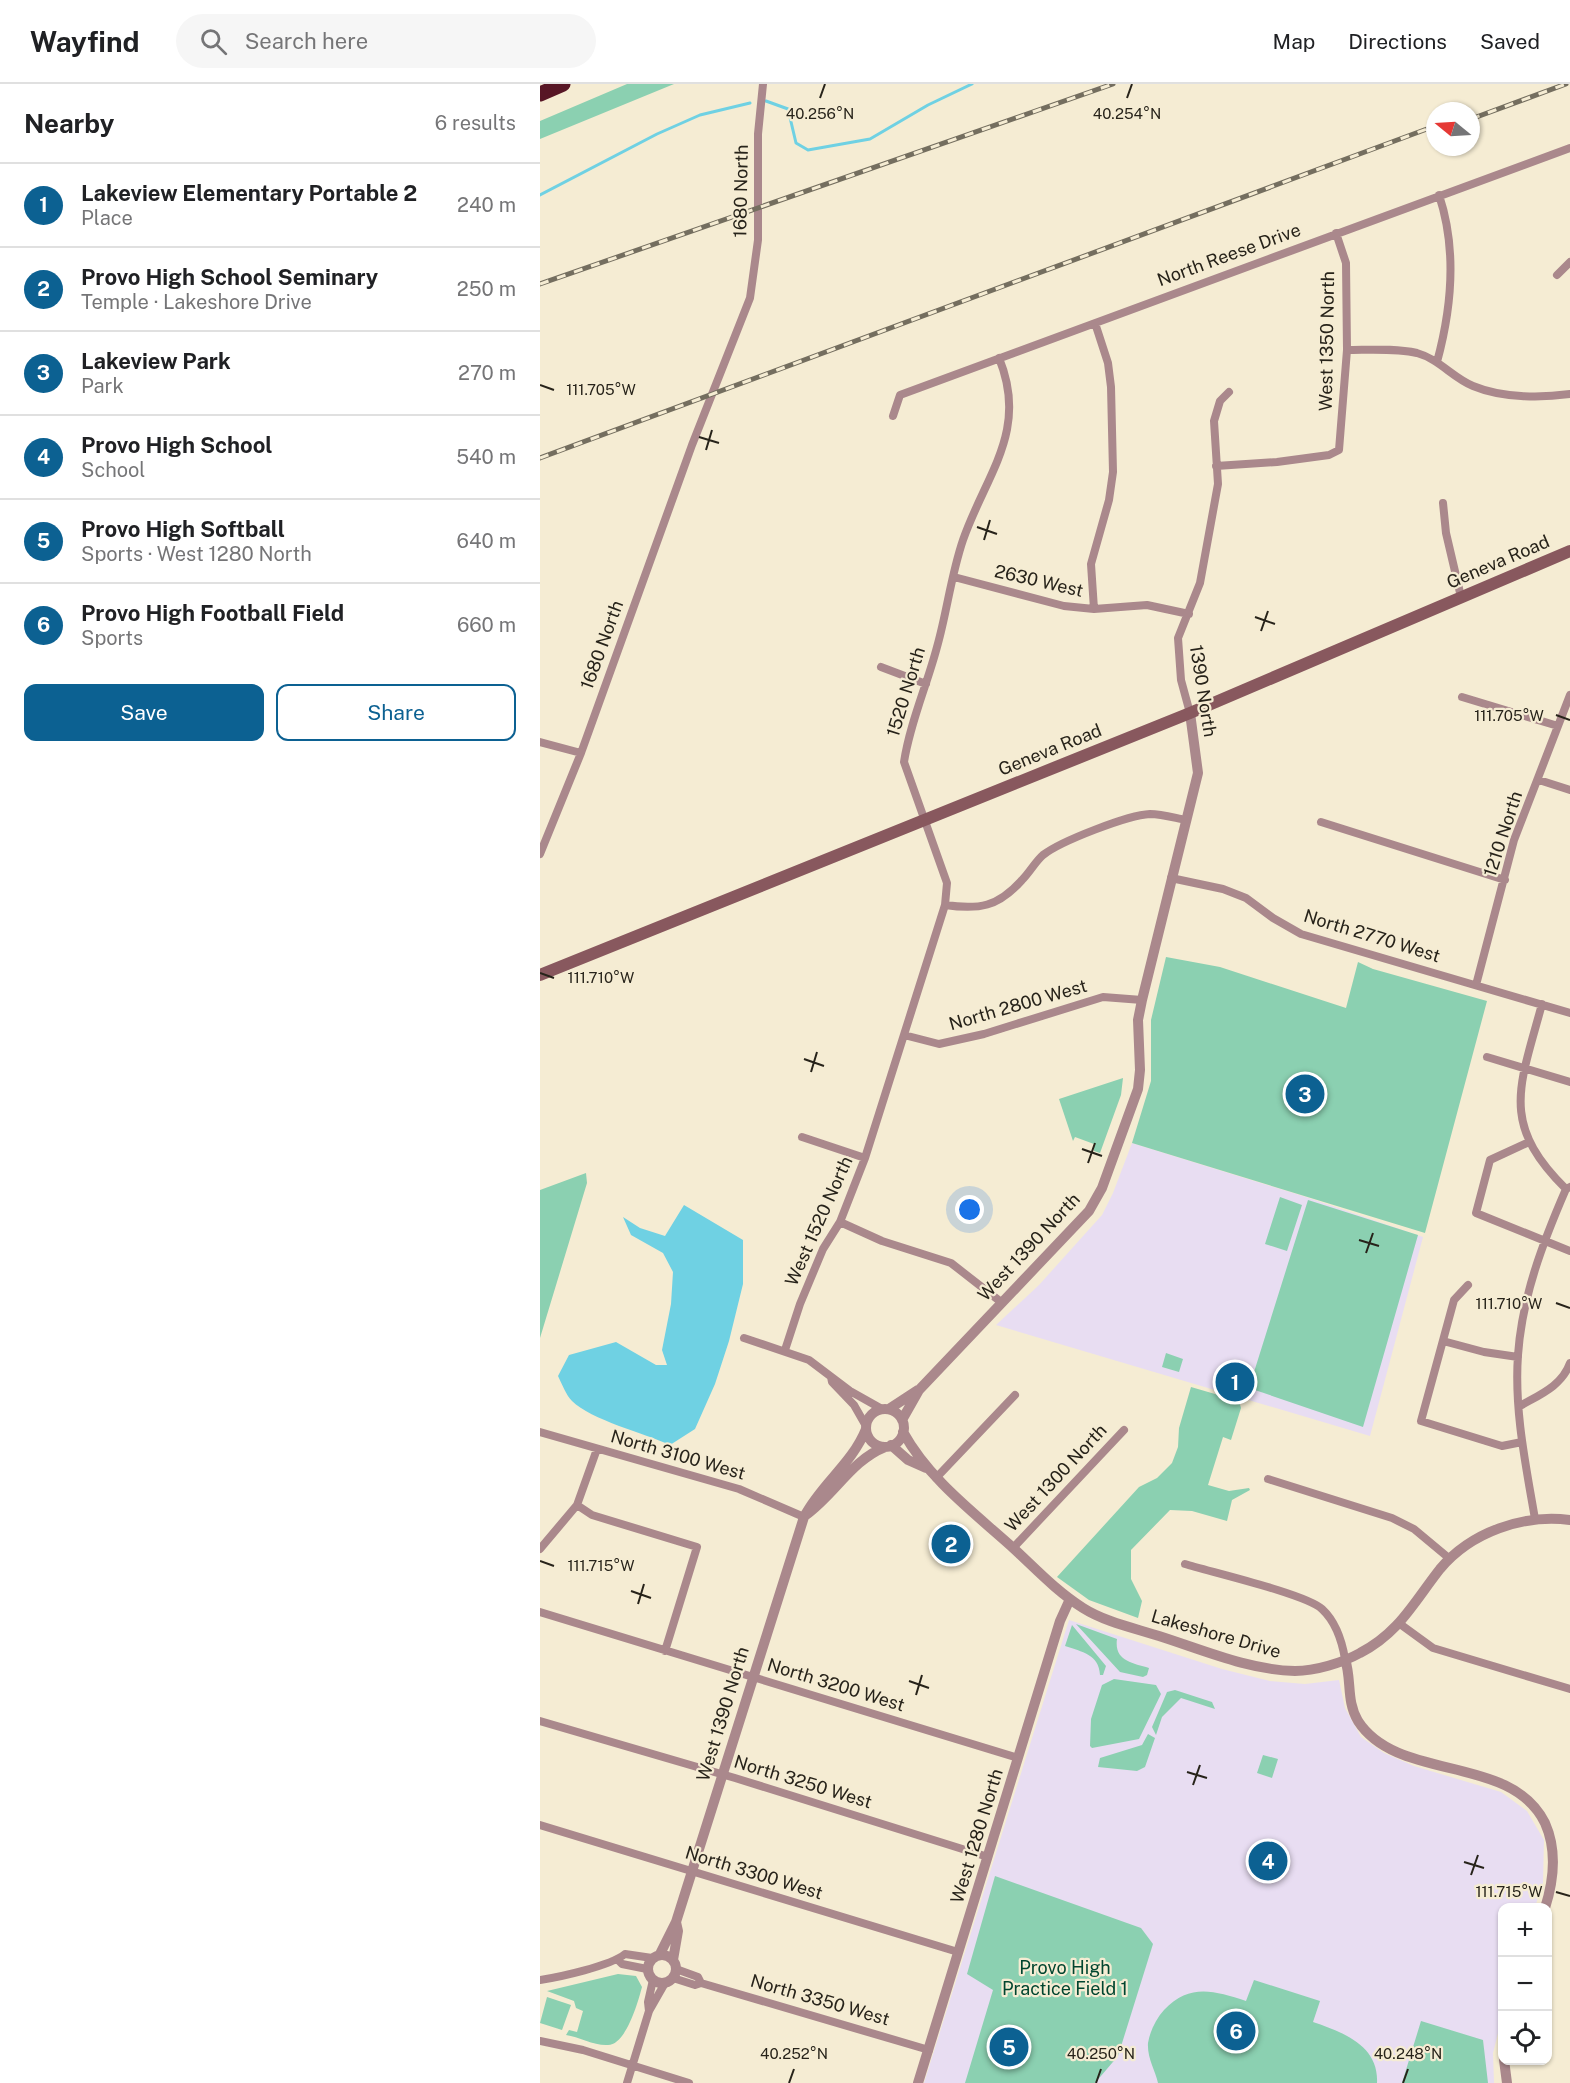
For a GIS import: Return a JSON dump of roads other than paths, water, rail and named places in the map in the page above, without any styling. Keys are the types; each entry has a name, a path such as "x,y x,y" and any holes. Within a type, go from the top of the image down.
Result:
{"highway":[{"path":"540,94 563,84"}],"main road":[{"name":"Geneva Road","path":"540,975 1190,713 1570,550"}],"street":[{"name":"1680 North","path":"540,854 581,753 692,446 695,426 722,357 737,332 750,298 758,240 758,134 763,84"},
{"name":"North Reese Drive","path":"893,416 900,395 1570,148"},
{"path":"1437,362 1448,316 1450,269 1447,220 1439,195"},
{"name":"West 1350 North","path":"1216,466 1277,462 1329,455 1339,450 1347,350 1346,263 1336,233"},
{"path":"1557,275 1570,262"},
{"path":"1094,609 1091,564 1105,517 1113,472 1111,387 1108,363 1095,323"},
{"path":"1347,350 1416,353 1437,362 1472,386 1518,395 1570,394"},
{"name":"1520 North","path":"904,1035 945,905 947,883 904,762 962,543 1006,438 1010,393 999,358"},
{"name":"1390 North","path":"1142,1000 1198,772 1190,713 1181,680 1178,638 1200,583 1218,484 1214,421 1220,401 1229,392"},
{"path":"1443,503 1446,533 1461,597"},
{"name":"2630 West","path":"954,577 1064,606 1094,609 1147,605 1189,614"},
{"path":"881,667 926,684"},
{"name":"1210 North","path":"1476,985 1514,840 1570,695"},
{"path":"1462,697 1558,726"},
{"path":"540,742 581,753"},
{"path":"1539,780 1570,790"},
{"path":"945,905 969,908 986,907 1003,897 1022,881 1044,855 1133,815 1153,814 1186,820"},
{"path":"1321,822 1505,880"},
{"name":"North 2770 West","path":"1171,878 1222,889 1246,898 1273,918 1302,934 1570,1013"},
{"name":"North 2800 West","path":"904,1035 939,1044 984,1034 1103,998 1142,1000"},
{"name":"West 1390 North","path":"902,1420 919,1390 1089,1211 1102,1188 1138,1089 1140,1070 1138,1020 1142,1000"},
{"path":"1535,1519 1522,1442 1518,1357 1522,1319 1544,1242 1568,1188 1541,1164 1521,1123 1520,1107 1526,1068 1542,1005"},
{"name":"West 1520 North","path":"785,1350 804,1295 824,1249 840,1222 865,1158 904,1035"},
{"path":"1487,1057 1570,1082"},
{"path":"802,1137 865,1158"},
{"path":"1529,1142 1490,1160 1476,1213 1570,1251"},
{"path":"840,1222 882,1241 951,1263 1001,1302"},
{"path":"1468,1286 1454,1300 1421,1421 1502,1446 1522,1442"},
{"path":"744,1338 809,1360 871,1405 886,1409 902,1420 903,1432 888,1446 861,1459 820,1505 804,1517"},
{"path":"1443,1341 1484,1352 1518,1357"},
{"path":"1520,1406 1555,1385 1566,1374 1570,1363"},
{"path":"831,1377 832,1382 854,1405 873,1443 888,1446"},
{"name":"West 1390 North","path":"886,1409 919,1390"},
{"path":"936,1478 1015,1395"},
{"path":"866,1428 871,1414 886,1409"},
{"name":"West 1390 North","path":"647,1970 676,1922 804,1517 813,1499 855,1453 866,1428"},
{"name":"West 1300 North","path":"1013,1548 1124,1430"},
{"name":"North 3100 West","path":"540,1432 739,1489 804,1517"},
{"name":"Lakeshore Drive","path":"903,1432 936,1478 1049,1584 1070,1599 1106,1619 1269,1669 1298,1671 1359,1654 1400,1624 1450,1559 1476,1540 1514,1522 1535,1519 1570,1520"},
{"name":"Lakeshore Drive","path":"888,1446 908,1460 927,1468"},
{"path":"540,1549 577,1505 597,1449"},
{"path":"1268,1479 1392,1518 1414,1529 1450,1559"},
{"path":"577,1505 592,1515 697,1547 665,1651"},
{"path":"1185,1564 1302,1599 1321,1608 1334,1624 1345,1659 1350,1702 1359,1722 1375,1739 1398,1752 1502,1784 1524,1796 1539,1811 1552,1838 1553,1865 1546,1903"},
{"name":"West 1280 North","path":"918,2083 1060,1621 1070,1599"},
{"name":"North 3200 West","path":"540,1612 1018,1758"},
{"path":"1400,1624 1433,1648 1570,1689"},
{"name":"North 3250 West","path":"540,1721 721,1774 988,1857"},
{"name":"North 3300 West","path":"540,1825 958,1952"},
{"name":"West 1390 North","path":"627,2083 649,2011 672,1972 678,1931 676,1922"},
{"path":"540,1980 569,1975 618,1960 625,1954 656,1956 672,1972 652,1980 647,1970 618,1960"},
{"name":"North 3350 West","path":"672,1972 695,1985 701,1983 929,2050"},
{"name":"West 1390 North","path":"649,2011 648,2002 652,1980"},
{"path":"540,2041 689,2083"},
{"path":"1505,2065 1507,2083"}],"water":[{"path":"684,1205 743,1240 743,1284 729,1341 715,1384 695,1429 670,1445 605,1420 581,1408 570,1399 558,1376 569,1355 616,1342 656,1365 667,1365 662,1350 671,1304 673,1272 663,1253 631,1235 623,1217 640,1228 665,1236"}],"waterway":[{"path":"766,101 788,109 796,143 808,150 870,139 928,105 972,84"},
{"path":"540,195 657,134 700,115 750,103"}],"railway":[{"path":"540,284 1113,84"},
{"path":"1480,116 1566,84"},
{"path":"540,458 1426,129"}],"place":[{"name":"Lakeview Park","path":"1305,1094"},
{"name":"Lakeview Elementary Portable 2","path":"1235,1382"},
{"name":"Provo High School Seminary","path":"951,1544"},
{"name":"Provo High School","path":"1268,1861"},
{"name":"Provo High Football Field","path":"1236,2031"},
{"name":"Provo High Softball","path":"1009,2047"}],"park label":[{"name":"Provo High Practice Field 1","path":"1065,1978"}]}
